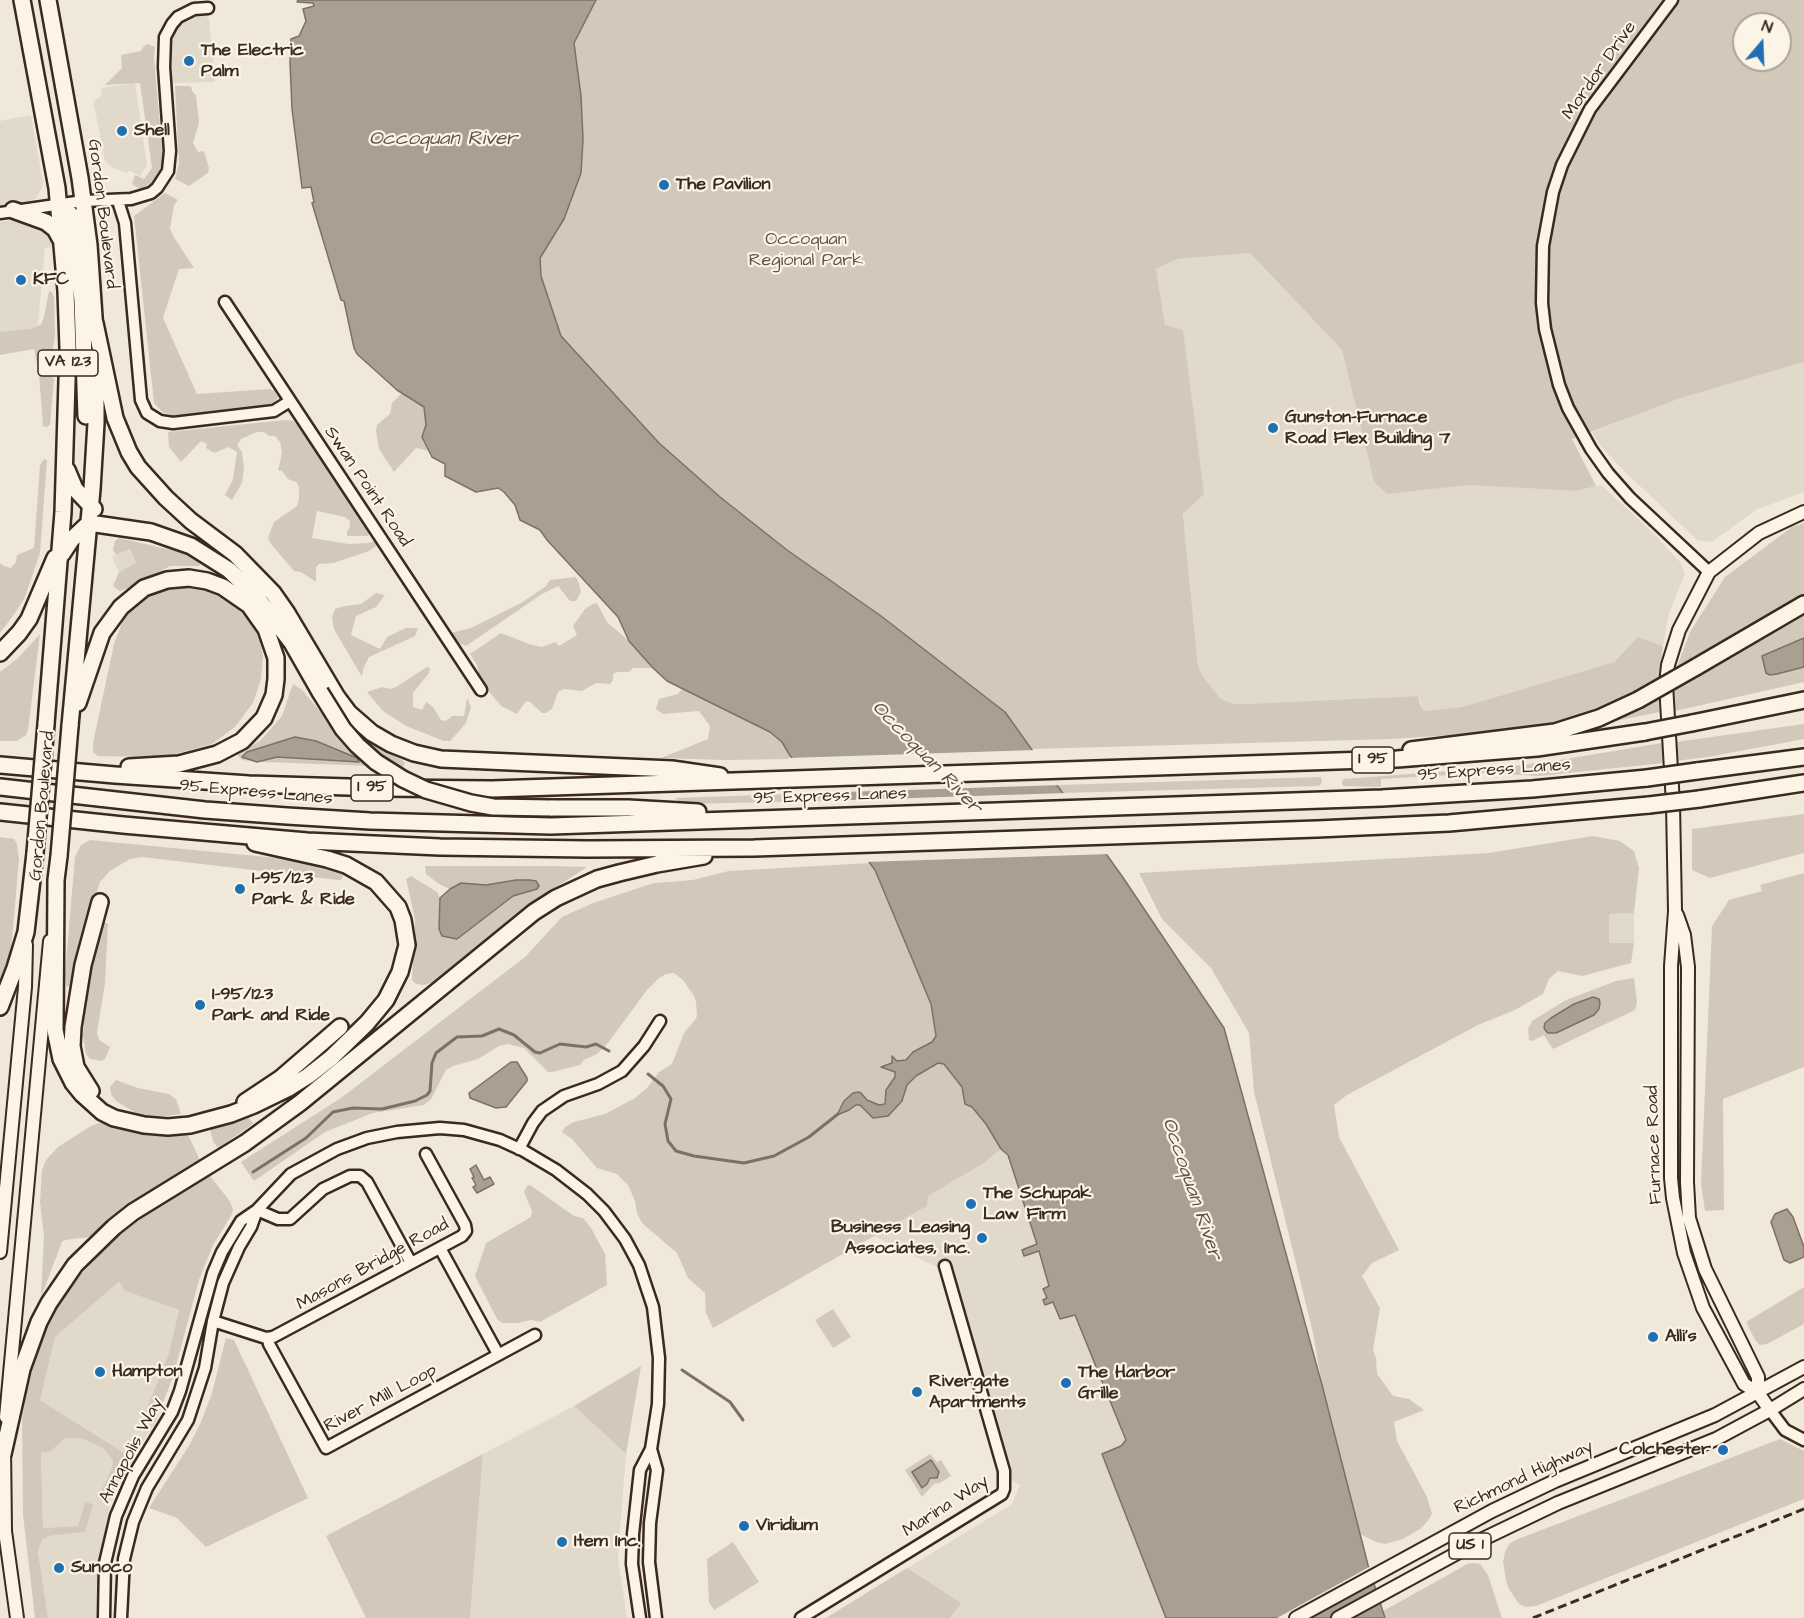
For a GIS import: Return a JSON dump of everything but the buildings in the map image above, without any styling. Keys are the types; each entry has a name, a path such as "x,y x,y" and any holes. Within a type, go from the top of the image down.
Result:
{"highway":[{"name":"Gordon Boulevard","path":"22,0 60,204 68,348 60,551 35,853 26,932"},
{"name":"Gordon Boulevard","path":"48,0 83,201 95,323 96,423 56,880"},
{"path":"60,204 73,217 77,249 85,365 87,474 92,489"},
{"path":"6,212 46,222 57,232 63,245"},
{"path":"95,323 115,418 138,467 166,498 191,521 235,554 266,586 287,614 336,696 349,713 372,733 414,753 441,759 678,769 744,780"},
{"path":"65,464 72,483 111,526"},
{"path":"0,653 20,633 60,551 89,523 151,532 171,538 210,557 229,570 256,596 275,619 343,729 357,745 376,762 426,790 493,807 640,809 779,818"},
{"path":"0,764 154,767 179,764 230,749 253,732 264,718 273,695 276,658 266,629 259,616 244,600 223,587 207,581 181,578 144,588 121,607 102,633 70,726"},
{"path":"1352,761 1435,746 1555,732 1599,718 1638,700 1804,604"},
{"name":"I 95","path":"0,764 194,781 382,788 492,789 1100,770 1440,757 1537,748 1645,732 1804,700"},
{"name":"95 Express Lanes","path":"0,787 205,810 381,822 551,826 1423,796 1647,778 1804,757"},
{"path":"0,812 224,834 440,847 754,848 1449,823 1649,806 1804,783"},
{"path":"1736,794 1804,794"},
{"path":"56,880 55,1030 61,1059 73,1083 93,1105 114,1118 144,1125 168,1127 215,1119 254,1105 289,1088 308,1076 347,1043 367,1023 390,993 400,972 407,945 403,920 398,907 376,882 327,859 279,850 224,834"},
{"path":"3,1454 25,1359 39,1322 60,1285 95,1243 114,1227 133,1212 232,1151 300,1103 534,912 556,898 597,879 629,870 754,848"},
{"path":"100,902 83,965 73,1027 72,1046 76,1067 93,1093 144,1125"},
{"path":"0,1007 13,976 26,932"},
{"path":"231,1114 250,1097 282,1078 340,1027"}],"main road":[{"name":"Furnace Road","path":"1770,1410 1758,1393 1743,1382 1713,1328 1695,1288 1675,1211 1671,1178 1671,966 1675,911 1673,804 1666,684 1668,665 1678,634 1709,572 1759,533 1774,524 1804,512"},
{"name":"Gordon Boulevard","path":"17,1618 6,1531 3,1454 14,1314 56,880"},
{"name":"Furnace Road","path":"1675,911 1684,935 1688,967 1688,1204 1695,1242 1719,1301 1758,1377 1758,1393"},
{"name":"Gordon Boulevard","path":"0,1252 25,987 26,932"},
{"path":"1671,1153 1687,1152"},
{"name":"Richmond Highway","path":"1296,1618 1513,1500 1583,1469 1688,1428 1804,1367"},
{"name":"Richmond Highway","path":"1338,1618 1413,1576 1547,1508 1688,1452 1770,1410 1804,1389"}],"street":[{"name":"Mordor Drive","path":"1671,0 1590,109 1562,165 1551,201 1543,246 1542,303 1549,349 1559,385 1568,408 1591,449 1623,491 1709,572"},
{"path":"6,212 83,201 118,201 151,193 163,181 168,171 170,151 164,68 165,37 178,17 194,9 208,8"},
{"path":"118,201 125,223 141,400 147,413 160,421 173,423 274,411 290,401"},
{"name":"Swan Point Road","path":"225,302 481,690"},
{"path":"519,1149 533,1123 543,1111 564,1096 598,1084 622,1071 644,1046 660,1021"},
{"name":"Annapolis Way","path":"104,1618 105,1563 116,1516 134,1476 172,1412 210,1285 222,1252 241,1221 257,1210 291,1174 330,1152 367,1138 412,1129 452,1128 483,1135 519,1149 556,1170 596,1202 625,1239 639,1265 653,1307 659,1358 658,1393 651,1449 640,1470 633,1534 633,1571 640,1618"},
{"name":"Masons Bridge Road","path":"268,1338 276,1336 462,1236 466,1229 426,1154"},
{"path":"257,1210 278,1220 291,1219 323,1189 353,1175 360,1176 367,1182 411,1263"},
{"name":"Annapolis Way","path":"121,1618 124,1559 133,1522 147,1488 188,1420 205,1368 213,1321 226,1273 251,1227 257,1210"},
{"path":"440,1248 498,1354"},
{"name":"Marina Way","path":"801,1618 1002,1494 1004,1472 945,1266"},
{"path":"213,1321 268,1338"},
{"name":"River Mill Loop","path":"268,1338 269,1344 326,1448 535,1335"},
{"name":"Furnace Road","path":"1770,1410 1780,1425 1804,1440"},
{"name":"Annapolis Way","path":"651,1449 657,1470 650,1523 649,1562 656,1618"},
{"path":"116,1516 133,1522"}],"shaded area":[{"path":"199,13 206,15 209,19 215,82 172,83 171,39 175,26 184,17"},
{"path":"135,83 147,165 140,176 129,170 128,173 113,168 105,161 94,105 94,101 102,95 101,88"},
{"path":"31,115 42,188 36,198 30,201 0,206 0,121"},
{"path":"24,218 43,223 57,247 45,248 36,346 0,351 0,222"},
{"path":"1250,253 1342,350 1374,482 1430,488 1467,485 1577,491 1601,485 1647,527 1680,562 1685,574 1669,613 1663,646 1638,637 1614,662 1462,707 1424,711 1418,696 1244,704 1234,704 1221,699 1203,677 1198,666 1165,325 1156,269 1178,259"},
{"path":"1804,362 1804,492 1756,510 1712,542 1697,540 1620,467 1600,445 1592,432 1681,398"},
{"path":"130,549 136,563 119,572 112,557"},
{"path":"1634,913 1634,943 1609,943 1609,914"},
{"path":"1001,1149 1008,1155 1037,1244 1022,1250 1024,1256 1039,1250 1050,1287 1045,1305 1053,1302 1075,1315 1126,1440 1121,1446 1102,1455 1166,1618 826,1618 1012,1504 1020,1485 1011,1480 955,1276 874,1236 927,1206 928,1196 984,1163"},
{"path":"119,1282 125,1291 179,1310 169,1353 143,1418 144,1422 155,1423 132,1458 39,1400 55,1337"},
{"path":"574,1406 626,1454 618,1557 627,1618 470,1618 483,1454"},
{"path":"65,1438 83,1439 103,1448 113,1460 112,1468 101,1491 112,1495 100,1561 99,1618 48,1618 38,1552 42,1540 49,1536 80,1533 93,1504 85,1502 78,1526 43,1528 41,1453 51,1451"}],"green space":[{"name":"Occoquan Regional Park","path":"596,0 1804,0 1804,362 1681,398 1572,439 1596,486 1577,491 1467,485 1387,494 1374,482 1342,350 1250,253 1178,259 1156,269 1165,325 1183,330 1204,494 1183,514 1198,666 1203,677 1221,699 1234,704 1244,704 1418,696 1424,711 1462,707 1614,662 1638,637 1663,646 1659,679 1607,708 1551,724 1498,732 1392,739 1032,749 1005,712 881,616 787,550 720,497 659,443 561,336 541,276 540,258 564,219 581,173 583,139 581,96 574,43"},
{"path":"148,44 155,47 163,158 159,175 154,182 138,188 132,184 135,175 144,179 152,168 140,83 105,85 122,68 121,55 141,51"},
{"path":"175,86 191,86 196,95 199,123 193,143 198,152 204,151 209,168 208,173 189,186 175,179 179,163"},
{"path":"165,193 178,200 174,205 170,228 194,268 179,269 163,318 197,394 270,389 278,397 274,403 174,416 162,412 154,403 134,216"},
{"path":"49,291 54,297 55,335 52,357 45,365 46,370 54,379 50,425 46,427 43,426 39,374 34,349 0,355 0,332 31,329 42,323"},
{"path":"402,393 424,407 426,425 422,437 429,451 416,448 394,472 379,449 376,431 377,425 390,414 392,403"},
{"path":"293,421 299,427 373,533 367,536 347,536 350,521 345,517 317,511 312,538 349,544 378,540 380,544 369,551 334,563 319,564 316,567 316,582 301,572 294,571 268,538 274,522 297,506 299,498 299,487 296,482 288,479 282,471 278,470 282,453 280,442 275,436 257,432 241,439 237,445 242,452 244,467 242,483 232,500 225,495 233,479 237,452 229,447 214,453 206,448 207,444 201,441 181,462 169,447 168,432"},
{"path":"44,459 47,460 40,553 25,597 0,633 0,563 11,568 16,562 17,555 34,548 40,465"},
{"path":"1804,523 1804,595 1677,667 1690,632 1725,577 1792,527"},
{"path":"119,538 180,552 198,560 200,565 170,566 120,591 113,586 119,572 136,563 130,549 116,555 113,550 115,541"},
{"path":"575,577 581,592 576,601 570,601 558,586 542,594 466,646 455,642 450,633 471,628 521,603 545,587 550,580"},
{"path":"168,585 195,585 210,591 228,600 252,623 260,641 263,656 261,679 253,703 235,727 212,744 175,754 150,757 98,756 93,752 93,743 114,644 122,623 129,610 138,601"},
{"path":"376,593 385,595 376,607 356,616 351,635 380,649 387,637 406,628 418,628 415,636 369,657 362,677 334,629 332,617 335,609 361,604"},
{"path":"597,603 607,622 629,641 652,668 633,668 629,672 617,672 613,674 610,684 596,683 582,691 564,689 558,692 552,709 546,713 542,713 526,701 517,714 501,706 480,680 477,665 470,654 501,633 542,647 556,642 559,646 577,635 573,626 585,609"},
{"path":"1804,613 1804,682 1675,711 1673,690 1746,645"},
{"path":"40,634 28,730 26,735 17,741 0,741 0,672 18,658"},
{"path":"427,667 430,668 429,673 413,693 413,707 422,710 426,702 433,707 441,720 446,721 452,716 464,716 467,698 471,707 466,723 450,741 444,741 406,726 383,711 367,692 382,687 391,689 396,687"},
{"path":"293,684 302,690 324,716 366,742 402,760 405,763 404,766 242,760 239,754 261,740 282,716"},
{"path":"683,688 771,732 782,742 792,759 661,758 708,739 710,726 699,711 663,714 656,709 659,699 678,694"},
{"path":"1658,697 1660,712 1610,722 1642,705"},
{"path":"1804,724 1804,739 1675,761 1676,742"},
{"path":"1662,743 1664,763 1539,776 1484,773 1381,779 1381,787 1343,786 1342,783 1343,779 1554,761"},
{"path":"1321,777 1322,783 1319,786 1063,793 1058,785"},
{"path":"818,793 823,801 683,804 675,798"},
{"path":"1804,814 1804,853 1710,878 1692,870 1692,829"},
{"path":"1593,836 1620,841 1634,851 1639,868 1634,913 1609,914 1609,943 1634,943 1631,963 1582,976 1558,971 1549,979 1543,994 1515,1010 1478,1025 1347,1095 1334,1105 1339,1137 1399,1250 1372,1263 1362,1276 1380,1308 1373,1350 1377,1374 1393,1396 1409,1399 1424,1410 1394,1422 1397,1441 1427,1497 1432,1514 1420,1529 1403,1539 1385,1544 1376,1542 1360,1534 1322,1385 1313,1333 1254,1092 1249,1033 1211,968 1162,919 1139,873 1489,853"},
{"path":"0,837 14,839 19,860 11,950 0,989"},
{"path":"90,840 298,860 329,868 342,873 343,876 341,880 338,880 142,857 130,859 110,871 100,882 88,919 74,979 69,987 66,985 65,975 75,857 81,845"},
{"path":"870,863 875,870 931,1005 936,1036 933,1042 913,1052 906,1060 897,1061 892,1057 892,1063 886,1065 886,1069 895,1072 895,1077 886,1090 885,1105 867,1100 861,1093 853,1093 844,1100 837,1115 860,1105 873,1118 902,1101 907,1085 922,1071 938,1063 944,1064 962,1087 965,1104 972,1107 986,1124 1001,1149 984,1163 928,1196 927,1206 713,1328 706,1313 705,1293 688,1278 677,1253 642,1223 628,1185 617,1174 597,1168 572,1139 562,1132 565,1127 574,1122 605,1114 635,1098 647,1088 659,1072 672,1064 684,1033 697,1016 694,996 683,980 674,973 666,974 658,979 647,990 608,1043 597,1054 584,1060 580,1065 548,1072 524,1048 508,1044 499,1046 478,1059 446,1070 431,1099 424,1105 373,1113 325,1132 254,1181 241,1162 341,1098 525,957 562,917 593,903 654,883 693,880 729,871"},
{"path":"425,866 587,867 518,912 434,982 424,985 416,984 412,980 415,919 406,879 411,876 437,892 440,898 439,929 457,939 513,896 537,889 536,881 530,880 486,885 461,883 450,889 426,874"},
{"path":"1804,873 1804,1067 1723,1099 1724,1210 1705,1211 1701,1184 1712,926 1729,900 1762,891 1760,885"},
{"path":"99,919 108,924 105,983 97,1033 99,1040 110,1047 102,1061 90,1059 86,1054 83,1036 86,988"},
{"path":"1634,978 1637,1002 1635,1010 1553,1049 1544,1035 1532,1041 1529,1040 1528,1029 1532,1021 1566,1000 1616,981"},
{"path":"116,1080 138,1088 169,1094 176,1099 181,1114 139,1115 116,1101 111,1094 110,1087"},
{"path":"248,1117 253,1123 218,1148 210,1130"},
{"path":"99,1123 109,1123 137,1133 151,1135 187,1133 201,1162 119,1213 90,1237 62,1242 41,1297 44,1236 40,1202 42,1170 46,1160 58,1147"},
{"path":"205,1176 210,1176 229,1200 233,1209 232,1214 213,1245 199,1280 173,1377 155,1423 144,1422 143,1418 169,1353 179,1310 125,1291 119,1282 55,1337 40,1400 132,1458 112,1495 101,1491 112,1468 113,1460 103,1448 83,1439 65,1438 51,1451 41,1453 43,1528 78,1526 85,1502 93,1504 85,1532 49,1536 42,1540 38,1552 48,1618 35,1618 23,1515 22,1419 27,1387 53,1309 61,1296 126,1226"},
{"path":"530,1185 574,1216 583,1218 591,1228 605,1254 607,1285 540,1322 531,1320 502,1323 497,1319 475,1276 486,1243 531,1217 532,1211 524,1192"},
{"path":"1804,1287 1804,1324 1767,1344 1760,1345 1746,1322"},
{"path":"833,1309 851,1337 833,1348 815,1320"},
{"path":"226,1338 234,1340 308,1498 206,1547 177,1518 149,1508 190,1444 201,1422 212,1393"},
{"path":"641,1366 626,1454 574,1406"},
{"path":"1780,1439 1804,1451 1804,1499 1536,1606 1525,1607 1519,1604 1509,1589 1503,1562 1510,1543"},
{"path":"483,1454 470,1618 366,1618 326,1536"},
{"path":"930,1454 937,1462 941,1460 951,1476 934,1484 922,1497 905,1470"},
{"path":"733,1542 759,1582 714,1610 709,1602 707,1559"},
{"path":"1467,1564 1480,1564 1488,1575 1502,1618 1385,1618 1383,1611"},
{"path":"907,1568 961,1603 950,1618 826,1618"}],"water":[{"name":"Occoquan River","path":"298,0 596,0 574,43 581,96 583,139 581,173 564,219 540,258 541,276 561,336 659,443 720,497 787,550 881,616 1005,712 1124,879 1224,1028 1322,1385 1368,1565 1385,1618 1166,1618 1102,1454 1121,1446 1126,1440 1075,1315 1060,1319 1053,1302 1045,1305 1043,1300 1047,1298 1043,1289 1049,1286 1039,1251 1024,1256 1022,1250 1037,1244 1008,1155 1001,1149 986,1124 972,1107 965,1104 962,1087 944,1064 938,1063 916,1076 907,1085 902,1101 888,1116 873,1118 860,1105 837,1115 844,1101 853,1093 861,1093 867,1100 879,1105 885,1104 886,1090 895,1077 895,1072 881,1067 892,1063 892,1056 897,1061 906,1060 913,1052 932,1042 936,1036 931,1004 875,870 782,742 770,732 667,681 629,641 618,617 540,530 520,520 515,505 504,492 498,488 476,492 445,476 445,464 432,457 422,437 426,425 424,407 397,390 357,354 344,301 341,300 312,203 314,202 311,187 302,188 292,109 291,39 299,36 306,21 303,9 314,6 313,3 297,2"},
{"path":"1804,638 1804,667 1777,674 1766,673 1762,656"},
{"path":"295,737 316,741 357,758 359,762 277,757 257,762 242,757 247,752"},
{"path":"516,880 536,881 539,886 537,889 513,896 457,939 442,936 439,929 440,898 450,889 461,883 486,885"},
{"path":"1593,997 1599,999 1600,1003 1594,1015 1556,1033 1546,1031 1545,1023 1551,1018 1574,1004"},
{"path":"511,1062 517,1062 527,1081 506,1107 496,1108 470,1098 469,1093"},
{"path":"476,1165 484,1180 490,1177 494,1184 477,1193 473,1187 476,1185 470,1169"},
{"path":"1787,1209 1793,1217 1804,1247 1804,1257 1790,1263 1784,1260 1771,1222 1775,1214"},
{"path":"931,1460 939,1472 937,1478 930,1478 922,1488 912,1472"}],"pier":[{"path":"1036,750 1061,785 814,793 788,758"},
{"path":"1066,793 1110,854 865,862 820,801"},
{"path":"1371,1566 1376,1581 1311,1618 1277,1618"}],"waterway":[{"path":"253,1172 306,1138 333,1112 353,1108 382,1109 415,1101 427,1095 430,1091 432,1063 436,1053 457,1037 482,1036 499,1029 514,1035 535,1052 540,1053 560,1044 586,1047 596,1044 609,1051"},
{"path":"648,1074 663,1086 671,1099 665,1124 668,1141 676,1151 694,1156 744,1163 774,1156 809,1137 838,1114"},
{"path":"682,1370 730,1402 743,1420"}],"railway":[{"path":"1533,1618 1804,1509"}],"place":[{"name":"The Electric Palm","path":"189,61"},
{"name":"Shell","path":"122,131"},
{"name":"The Pavilion","path":"664,185"},
{"name":"KFC","path":"21,280"},
{"name":"Gunston-Furnace Road Flex Building 7","path":"1273,428"},
{"name":"I-95/123 Park & Ride","path":"240,889"},
{"name":"I-95/123 Park and Ride","path":"200,1005"},
{"name":"The Schupak Law Firm","path":"971,1204"},
{"name":"Business Leasing Associates, Inc.","path":"982,1238"},
{"name":"Alli's","path":"1653,1337"},
{"name":"Hampton","path":"100,1372"},
{"name":"The Harbor Grille","path":"1066,1383"},
{"name":"Rivergate Apartments","path":"917,1392"},
{"name":"Colchester","path":"1723,1450"},
{"name":"Viridium","path":"744,1526"},
{"name":"Item Inc.","path":"562,1542"},
{"name":"Sunoco","path":"59,1568"}]}
